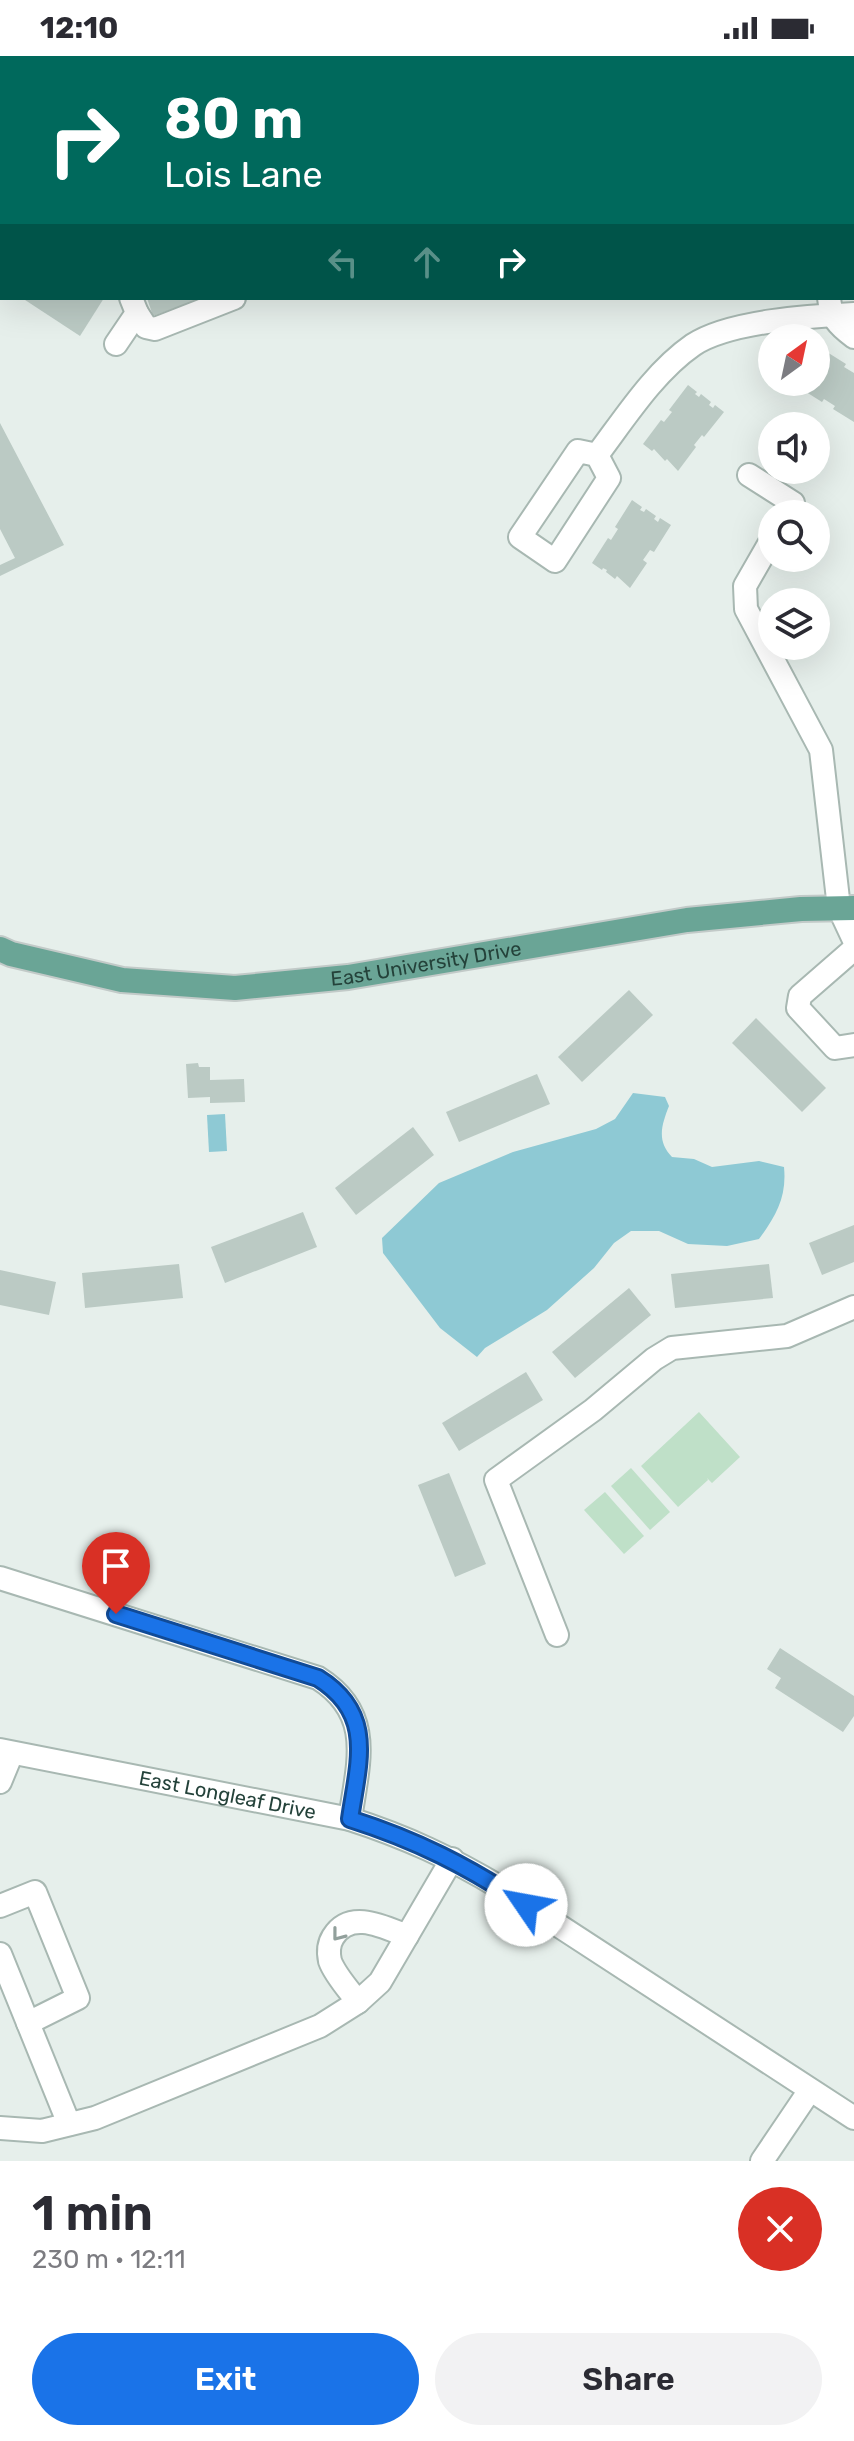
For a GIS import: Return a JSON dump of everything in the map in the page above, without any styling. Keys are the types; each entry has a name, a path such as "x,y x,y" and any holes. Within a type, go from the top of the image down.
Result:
{"main road":[{"name":"East University Drive","path":"0,949 122,980 235,988 348,977 687,920 801,909 847,908"}],"street":[{"path":"134,305 146,327 155,329 229,300"},
{"path":"116,344 134,305"},
{"path":"597,455 647,387 694,344 745,325 830,306 854,314"},
{"path":"830,306 840,326 854,337"},
{"path":"578,451 597,455 609,478 555,561 520,537 578,451"},
{"path":"749,475 788,500"},
{"path":"758,563 745,586 746,609 821,750 854,940"},
{"path":"854,949 800,996 798,1008 835,1048 854,1045"},
{"path":"557,1635 496,1480 672,1348 787,1336 854,1307"},
{"path":"0,1578 318,1678 335,1689 349,1706 358,1727 360,1749 350,1819"},
{"path":"0,1782 6,1752"},
{"name":"East Longleaf Drive","path":"6,1752 350,1819 400,1835 452,1859 854,2118"},
{"path":"0,2128 42,2131 95,2118 320,2026 358,2002 380,1982 452,1859"},
{"path":"0,1906 35,1892 78,1998 28,2023"},
{"path":"358,2002 331,1964 328,1949 334,1935 345,1925 358,1921 407,1936"},
{"path":"0,1954 69,2124"},
{"path":"762,2161 810,2090"}],"green space":[{"path":"699,1412 740,1457 712,1483 707,1478 678,1507 641,1466"},
{"path":"631,1468 670,1512 650,1530 611,1486"},
{"path":"605,1492 644,1536 624,1554 584,1510"}],"water":[{"path":"633,1093 665,1097 669,1106 662,1139 672,1157 694,1159 712,1167 759,1161 784,1167 782,1197 770,1222 759,1239 727,1246 688,1244 659,1231 631,1231 614,1243 594,1268 547,1310 485,1348 477,1357 440,1328 383,1253 382,1238 439,1183 513,1152 596,1129 615,1119"},
{"path":"225,1114 227,1151 209,1152 207,1115"}],"building":[{"path":"25,300 103,300 80,336"},
{"path":"148,300 197,300 153,316"},
{"path":"830,354 854,373 854,422 833,409 835,406 824,399 822,402 812,396 830,396"},
{"path":"688,385 699,397 701,394 711,402 709,405 713,408 715,405 724,412 694,445 696,447 678,471 667,459 665,461 654,449 652,451 643,444 661,420 664,422 672,412 669,410"},
{"path":"0,423 64,545 0,576 0,565 15,558 0,529"},
{"path":"632,500 642,507 640,510 644,512 646,509 656,516 654,519 658,522 660,518 671,525 654,552 650,550 643,560 647,563 630,588 617,576 615,579 607,570 592,563 608,538 611,540 618,529 615,527"},
{"path":"629,990 653,1015 582,1082 558,1057"},
{"path":"756,1018 826,1088 802,1112 732,1043"},
{"path":"198,1063 199,1067 210,1067 210,1080 244,1079 245,1102 210,1103 210,1097 188,1098 186,1064"},
{"path":"537,1074 550,1104 459,1142 446,1112"},
{"path":"413,1127 434,1155 356,1215 335,1188"},
{"path":"303,1212 317,1247 225,1283 211,1247"},
{"path":"854,1225 854,1262 822,1275 809,1243"},
{"path":"179,1264 183,1298 85,1308 82,1273"},
{"path":"769,1264 773,1298 675,1308 671,1274"},
{"path":"0,1270 56,1282 49,1315 0,1305"},
{"path":"629,1288 651,1315 575,1378 552,1352"},
{"path":"526,1372 543,1400 459,1451 442,1423"},
{"path":"449,1473 486,1564 455,1577 418,1485"},
{"path":"780,1648 854,1696 854,1716 843,1732 775,1688 781,1678 767,1669"}],"route":[{"path":"116,1614 318,1678 335,1689 349,1706 358,1727 360,1749 350,1819 400,1835 452,1859 526,1905"}]}
